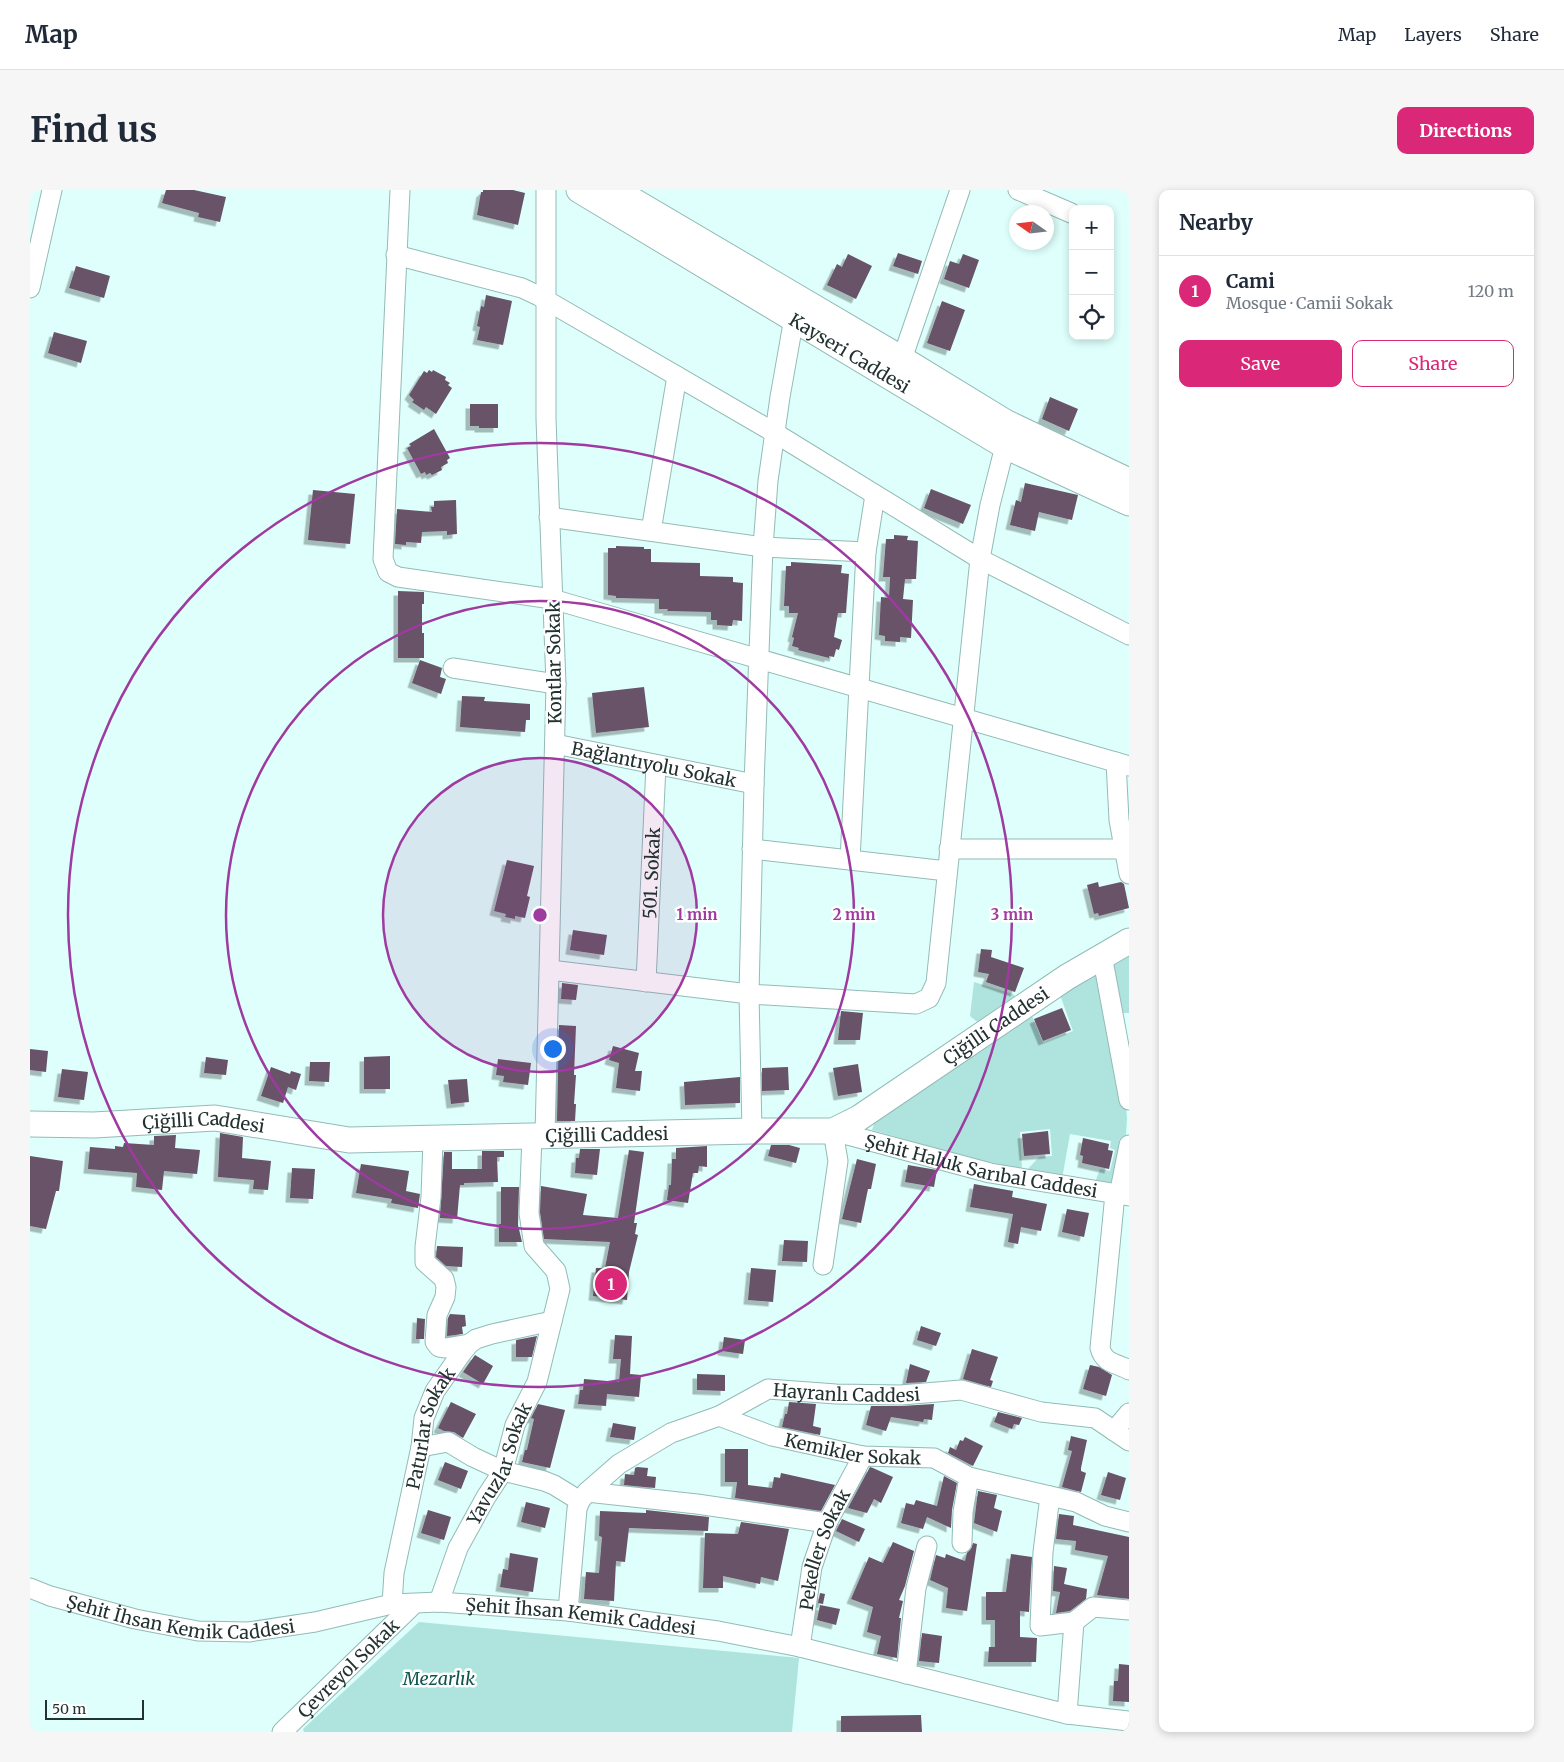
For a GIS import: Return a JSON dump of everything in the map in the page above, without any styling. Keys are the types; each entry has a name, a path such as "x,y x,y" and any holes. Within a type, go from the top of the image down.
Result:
{"main road":[{"name":"Kayseri Caddesi","path":"579,190 1005,446 1129,503"},
{"name":"Kayseri Caddesi","path":"615,190 1005,422 1129,481"},
{"name":"Çiğilli Caddesi","path":"30,1124 94,1125 215,1118 349,1140 832,1131 859,1118 883,1103 1067,977 1129,941"}],"street":[{"path":"30,288 52,190"},
{"path":"400,190 383,560 385,568 398,577 552,599 1122,764 1118,811 1129,874"},
{"name":"Kontlar Sokak","path":"539,1135 550,970 556,684 546,418 546,190"},
{"path":"902,359 960,190"},
{"path":"1018,190 1069,212"},
{"path":"396,255 522,288 546,300 775,433 980,558 1129,636"},
{"path":"752,1131 749,994 754,784 763,547 768,480 794,318"},
{"path":"651,531 677,376"},
{"path":"550,970 749,994 916,1004 925,1001 932,993 936,983 980,558 990,505 1005,446"},
{"path":"850,860 866,552 875,495"},
{"path":"549,517 763,547 866,552"},
{"path":"453,668 556,684"},
{"name":"Bağlantıyolu Sokak","path":"555,744 656,766 754,784"},
{"name":"501. Sokak","path":"646,982 656,766"},
{"path":"752,849 947,871"},
{"path":"949,849 1124,849"},
{"path":"1102,955 1129,1100"},
{"path":"823,1265 838,1161 832,1131"},
{"name":"Şehit Haluk Sarıbal Caddesi","path":"832,1131 990,1173 1121,1195"},
{"name":"Yavuzlar Sokak","path":"438,1602 458,1548 486,1497 503,1471 515,1425 537,1382 560,1289 556,1271 534,1246 529,1213 539,1135"},
{"path":"433,1139 430,1219 424,1255 425,1262 444,1279 446,1287 445,1297 437,1315 436,1342 439,1347 446,1348 469,1344 476,1339 492,1334 552,1321"},
{"path":"1129,1145 1100,1348 1102,1355 1107,1360 1129,1370"},
{"name":"Paturlar Sokak","path":"392,1604 398,1548 421,1447 424,1418 432,1398 469,1344"},
{"name":"Hayranlı Caddesi","path":"584,1496 619,1464 671,1433 719,1416 768,1389 836,1394 901,1395 961,1390 1041,1412 1095,1418 1122,1436"},
{"path":"1122,1436 1129,1413"},
{"name":"Kemikler Sokak","path":"719,1416 772,1436 863,1456 934,1458 969,1477 1076,1502 1105,1516 1129,1522"},
{"path":"421,1447 448,1442 473,1457 503,1471 554,1484 584,1496 697,1504 827,1523"},
{"name":"Pekeller Sokak","path":"800,1647 812,1566 827,1523 863,1456"},
{"path":"962,1543 963,1512 969,1477"},
{"path":"568,1611 577,1509 584,1496"},
{"path":"1050,1496 1041,1583 1040,1626 1074,1622 1093,1607 1129,1610"},
{"path":"906,1674 916,1588 927,1546"},
{"name":"Şehit İhsan Kemik Caddesi","path":"30,1588 50,1596 135,1619 198,1630 249,1632 314,1622 392,1604 438,1602 568,1611 718,1631 800,1647 1067,1714 1129,1721"},
{"name":"Çevreyol Sokak","path":"282,1732 414,1604"},
{"path":"1067,1714 1074,1622"}],"green space":[{"path":"1129,950 1129,1013 1119,1013 1111,958"},
{"path":"1099,972 1124,1087 1127,1118 1125,1148 1118,1183 1094,1185 1100,1169 1110,1171 1115,1150 1110,1148 1111,1141 1070,1134 1062,1179 1026,1171 1039,1157 1052,1156 1050,1129 1020,1132 1022,1170 952,1153 872,1130 875,1121 1030,1011 1043,1043 1073,1031 1059,992"},
{"path":"974,982 1013,994 1016,997 981,1025 970,1016"},
{"name":"Mezarlık","path":"419,1622 799,1658 792,1732 304,1732 303,1729"}],"building":[{"path":"166,190 194,190 226,197 220,222 198,217 199,213 162,203"},
{"path":"483,190 513,190 525,193 518,225 477,215"},
{"path":"898,253 922,261 918,274 893,266"},
{"path":"848,254 872,266 856,299 827,285 837,264 842,267"},
{"path":"963,254 979,260 969,288 944,279 950,261 959,264"},
{"path":"76,266 110,276 104,298 69,288"},
{"path":"486,295 512,301 503,345 477,340 480,327 477,326 481,306 484,307"},
{"path":"942,301 965,310 950,351 927,343"},
{"path":"54,332 87,341 81,363 48,353"},
{"path":"429,370 432,372 433,370 446,377 445,380 450,383 448,385 452,388 436,414 426,407 424,410 412,402 414,400 409,395 424,371 427,373"},
{"path":"1050,397 1078,409 1069,431 1042,419"},
{"path":"470,404 498,404 498,428 470,426"},
{"path":"434,429 450,458 447,460 448,463 441,467 442,470 432,475 430,473 426,475 425,472 421,474 407,448 411,446 409,444"},
{"path":"1025,483 1078,495 1072,520 1039,512 1035,531 1010,525 1016,500 1021,502"},
{"path":"931,489 971,505 963,524 924,508"},
{"path":"313,490 355,494 350,544 308,540"},
{"path":"456,500 457,534 447,535 447,531 422,532 421,543 406,542 406,545 395,544 397,509 432,512 431,507 434,507 434,501"},
{"path":"894,535 908,536 907,540 918,541 916,579 905,579 903,599 913,600 911,638 900,637 900,642 885,641 885,636 879,635 881,597 889,598 890,577 883,577 886,539 894,539"},
{"path":"616,546 651,549 651,562 700,563 700,576 733,577 733,582 743,583 742,621 733,620 732,626 717,625 717,620 711,620 711,612 667,611 668,609 659,609 659,599 616,598 616,596 608,595 608,548 616,548"},
{"path":"791,562 842,565 841,573 849,574 846,613 838,613 834,637 842,640 839,650 836,649 834,657 829,656 829,658 798,650 799,648 792,646 794,638 792,637 798,613 789,613 789,606 784,606 786,566 791,566"},
{"path":"398,591 424,592 422,633 424,633 424,658 398,658"},
{"path":"420,660 442,668 440,677 446,679 441,694 412,683"},
{"path":"644,687 649,727 596,733 592,693"},
{"path":"462,696 485,697 484,701 530,704 530,720 526,720 525,732 460,727"},
{"path":"507,860 534,866 527,896 530,897 525,918 505,917 506,914 494,911"},
{"path":"1098,882 1099,887 1121,882 1124,884 1129,908 1099,916 1098,913 1094,914 1087,885"},
{"path":"573,930 607,935 604,955 570,950"},
{"path":"981,949 992,950 991,957 1024,968 1015,992 986,982 989,974 978,972"},
{"path":"562,983 578,985 576,1000 561,999"},
{"path":"1062,1008 1071,1030 1043,1041 1034,1019"},
{"path":"841,1011 863,1013 860,1040 838,1040"},
{"path":"559,1025 576,1026 575,1121 557,1121"},
{"path":"613,1046 639,1053 635,1071 642,1071 640,1091 616,1088 619,1063 609,1060"},
{"path":"30,1049 48,1051 46,1072 30,1070"},
{"path":"390,1056 390,1089 364,1089 364,1057"},
{"path":"206,1057 228,1060 226,1075 204,1073"},
{"path":"498,1059 531,1063 528,1085 503,1082 504,1076 496,1075"},
{"path":"310,1062 330,1062 329,1082 309,1081"},
{"path":"858,1064 862,1092 838,1096 833,1068"},
{"path":"271,1067 290,1074 291,1071 301,1074 296,1090 288,1087 283,1103 261,1096"},
{"path":"788,1067 789,1090 762,1091 762,1068"},
{"path":"62,1069 88,1072 84,1100 58,1097"},
{"path":"740,1077 740,1103 685,1105 684,1082"},
{"path":"467,1079 469,1102 451,1104 448,1080"},
{"path":"1048,1131 1050,1154 1024,1156 1022,1134"},
{"path":"220,1133 243,1137 242,1158 271,1161 268,1190 253,1189 254,1180 218,1177"},
{"path":"176,1135 175,1148 200,1150 197,1174 164,1171 162,1190 136,1187 137,1173 88,1169 90,1147 115,1149 115,1146 123,1147 124,1143 154,1145 154,1136"},
{"path":"1083,1138 1109,1144 1108,1150 1113,1151 1109,1169 1082,1163 1083,1156 1080,1155"},
{"path":"771,1145 789,1145 800,1148 796,1163 768,1156"},
{"path":"707,1146 707,1167 699,1166 698,1173 693,1173 688,1203 667,1200 669,1185 671,1185 672,1159 676,1159 676,1148"},
{"path":"580,1149 600,1149 597,1175 575,1173 576,1158 579,1158"},
{"path":"629,1150 644,1152 634,1223 637,1223 635,1234 638,1235 629,1272 627,1300 593,1296 596,1268 605,1268 610,1242 544,1239 540,1212 541,1186 587,1194 583,1215 618,1218"},
{"path":"482,1151 504,1151 504,1157 497,1157 498,1182 464,1183 464,1185 460,1185 457,1219 440,1218 444,1152 452,1152 452,1169 482,1169"},
{"path":"30,1156 63,1161 59,1191 56,1191 46,1229 30,1226"},
{"path":"857,1159 876,1164 871,1189 868,1189 861,1223 842,1219"},
{"path":"361,1164 409,1171 406,1191 420,1194 418,1208 391,1203 392,1199 356,1193"},
{"path":"908,1165 937,1170 934,1187 905,1182"},
{"path":"292,1168 315,1169 313,1199 290,1198"},
{"path":"974,1184 1013,1191 1012,1197 1047,1204 1041,1231 1021,1227 1018,1244 1008,1242 1013,1214 970,1207"},
{"path":"501,1187 519,1187 518,1225 522,1242 499,1242"},
{"path":"1067,1209 1089,1213 1084,1237 1062,1232"},
{"path":"784,1240 808,1241 807,1262 782,1261"},
{"path":"437,1246 463,1247 462,1267 446,1266 436,1257"},
{"path":"751,1268 776,1270 773,1302 748,1300"},
{"path":"450,1314 465,1315 466,1326 462,1327 463,1334 447,1336"},
{"path":"417,1318 425,1319 424,1339 416,1339"},
{"path":"921,1326 941,1333 936,1346 917,1340"},
{"path":"615,1335 632,1336 630,1374 641,1375 639,1397 607,1394 606,1406 578,1404 580,1390 583,1390 584,1379 619,1382 621,1359 613,1359"},
{"path":"537,1336 532,1357 516,1357 516,1340"},
{"path":"724,1337 745,1340 743,1354 722,1351"},
{"path":"972,1349 998,1357 990,1380 993,1381 991,1387 963,1379"},
{"path":"475,1355 493,1366 483,1384 463,1372"},
{"path":"910,1364 930,1371 926,1382 906,1383"},
{"path":"1090,1365 1099,1367 1112,1375 1106,1396 1083,1389"},
{"path":"697,1374 725,1375 725,1391 697,1390"},
{"path":"451,1402 476,1414 463,1438 454,1432 438,1428"},
{"path":"789,1402 816,1404 813,1426 821,1428 820,1435 782,1427"},
{"path":"538,1404 565,1410 550,1468 522,1462 525,1450 527,1450 534,1419 531,1418"},
{"path":"934,1404 932,1420 924,1419 923,1422 891,1417 886,1431 866,1425 871,1406"},
{"path":"998,1412 1022,1418 1019,1425 1014,1424 1012,1429 994,1422"},
{"path":"613,1423 636,1427 634,1440 610,1437"},
{"path":"1071,1436 1087,1440 1081,1468 1081,1471 1086,1473 1081,1492 1062,1487 1072,1451 1068,1450"},
{"path":"965,1437 983,1446 973,1466 948,1453 950,1447 956,1450 960,1440 963,1441"},
{"path":"725,1449 748,1449 748,1485 772,1488 774,1477 780,1478 781,1473 835,1485 821,1511 735,1498 737,1482 725,1482"},
{"path":"445,1462 468,1471 461,1489 438,1480"},
{"path":"870,1467 893,1477 881,1503 874,1499 867,1513 848,1508"},
{"path":"635,1468 648,1468 647,1476 656,1477 655,1488 624,1485 625,1474 634,1475"},
{"path":"1108,1472 1126,1478 1120,1500 1101,1495"},
{"path":"944,1476 957,1483 951,1528 927,1517 923,1529 901,1523 906,1503 914,1505 916,1500 937,1506"},
{"path":"978,1491 997,1495 994,1508 1002,1511 997,1532 974,1523"},
{"path":"526,1502 550,1508 545,1528 521,1522"},
{"path":"428,1510 451,1517 444,1540 421,1533"},
{"path":"646,1510 709,1517 708,1531 629,1528 625,1562 616,1561 614,1601 584,1599 586,1572 599,1573 602,1537 599,1536 600,1511 646,1513"},
{"path":"1059,1514 1074,1516 1073,1525 1129,1537 1129,1599 1097,1595 1108,1556 1075,1550 1076,1541 1056,1539"},
{"path":"842,1519 865,1529 859,1542 836,1531"},
{"path":"741,1522 789,1529 778,1581 761,1577 760,1584 723,1576 723,1588 703,1588 705,1533 738,1534"},
{"path":"893,1542 914,1551 905,1586 899,1600 903,1601 899,1618 901,1618 897,1658 877,1654 881,1636 867,1632 873,1607 851,1599 869,1557 883,1563"},
{"path":"973,1543 977,1544 967,1611 946,1608 948,1588 930,1580 936,1555 945,1558 946,1554 965,1561"},
{"path":"510,1553 538,1558 533,1592 500,1587 503,1569 508,1570"},
{"path":"1011,1554 1032,1557 1029,1612 1020,1611 1020,1637 1037,1638 1036,1662 988,1662 989,1647 995,1647 995,1620 986,1620 986,1592 1006,1592"},
{"path":"1054,1566 1067,1568 1064,1584 1087,1589 1086,1599 1070,1611 1056,1613 1060,1592 1053,1591"},
{"path":"820,1593 825,1594 823,1604 818,1603"},
{"path":"820,1605 840,1609 836,1625 817,1620"},
{"path":"922,1633 942,1636 939,1663 919,1661"},
{"path":"1119,1664 1129,1665 1129,1702 1113,1701 1114,1681 1118,1681"},
{"path":"921,1715 922,1732 841,1732 841,1716"}],"place":[{"name":"Cami","path":"611,1284"}]}
